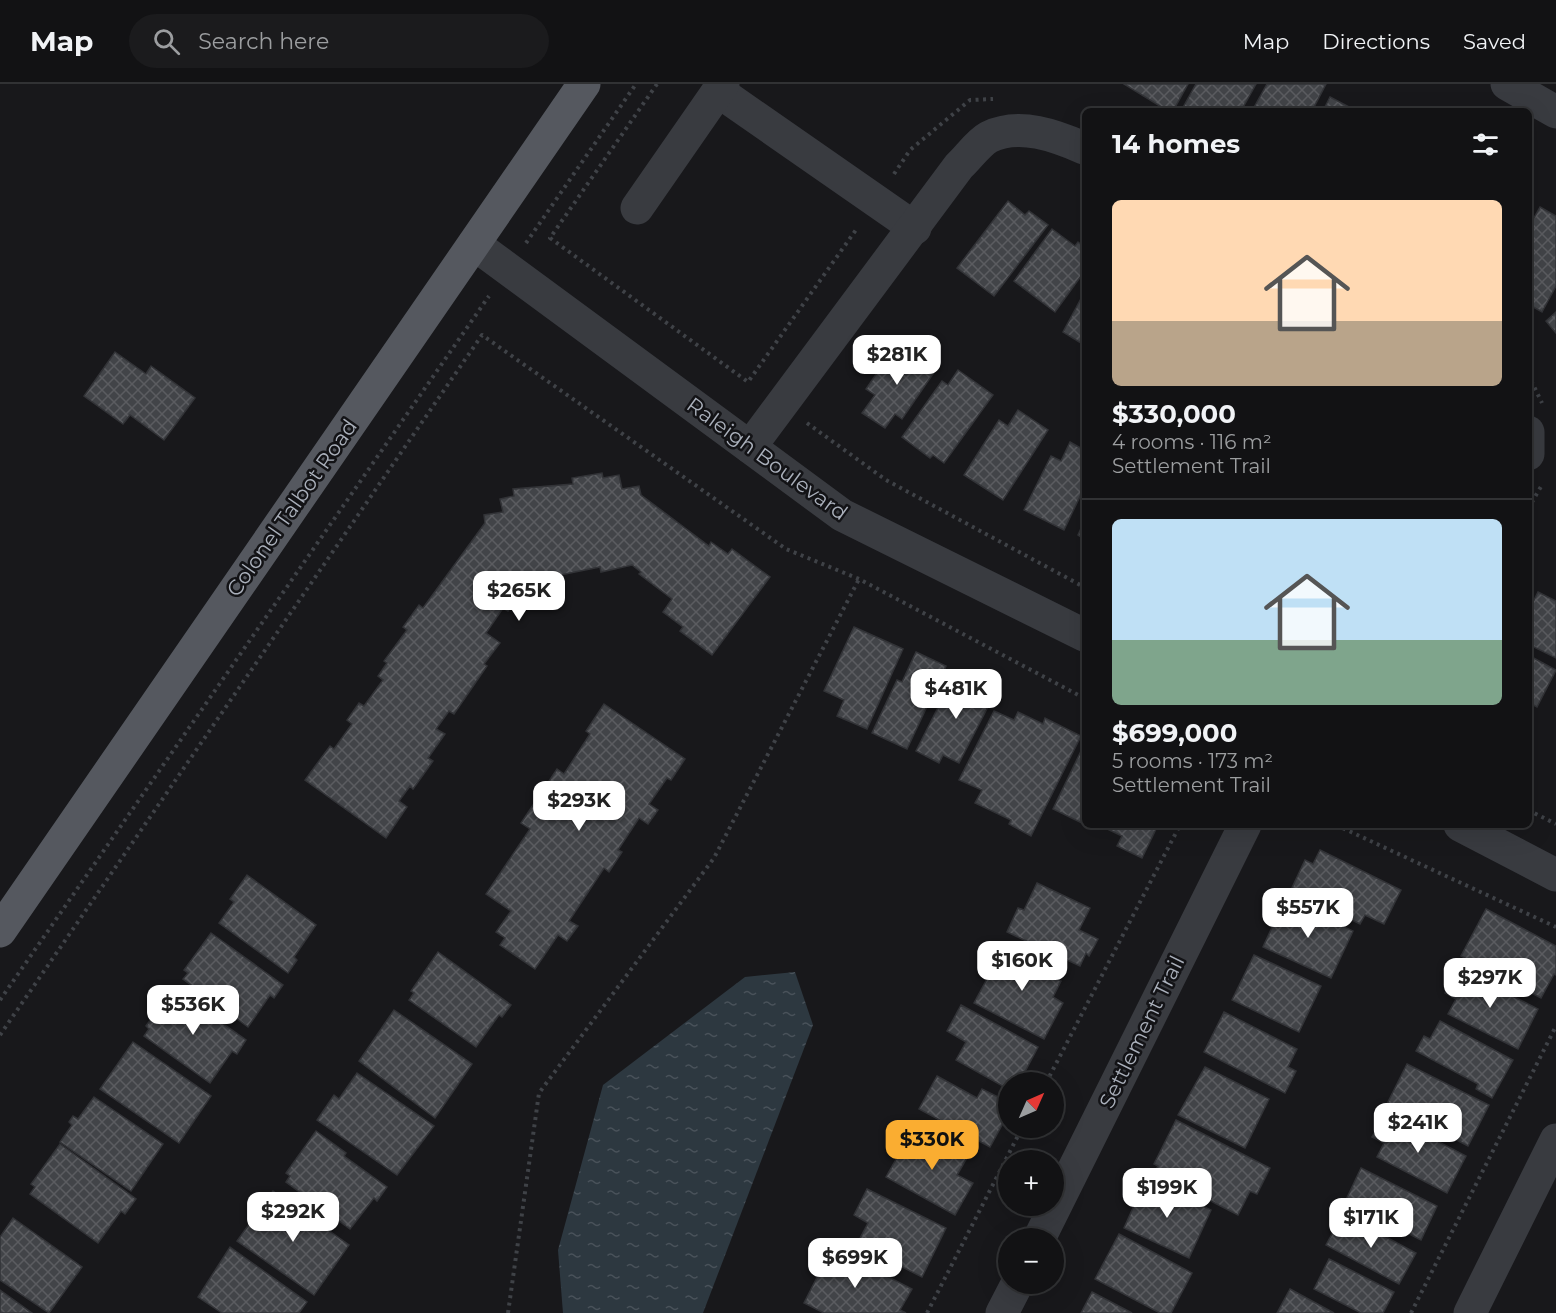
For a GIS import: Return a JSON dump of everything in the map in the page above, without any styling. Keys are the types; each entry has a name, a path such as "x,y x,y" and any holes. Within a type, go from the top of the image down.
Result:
{"main road":[{"name":"Colonel Talbot Road","path":"0,931 584,84"}],"street":[{"path":"1507,84 1556,112"},
{"path":"637,208 721,87 915,228"},
{"path":"750,447 783,407 959,166 990,137 1027,130 1061,138 1082,147"},
{"name":"Raleigh Boulevard","path":"474,244 842,515 1082,634"},
{"name":"Settlement Trail","path":"1044,1228 1244,828"},
{"path":"1466,828 1556,875"},
{"path":"1470,1313 1556,1140"},
{"path":"1002,1313 1012,1294"}],"path":[{"path":"0,1000 636,84"},
{"path":"657,84 550,238 886,480 1082,586"},
{"path":"748,382 910,150 970,100 1004,98"},
{"path":"0,1035 482,335 786,549 859,579 1082,697"},
{"path":"508,1313 539,1094 714,858 859,579"},
{"path":"1532,812 1556,824"},
{"path":"1052,1072 1178,828"},
{"path":"1342,828 1556,927"},
{"path":"1411,1313 1556,1026"},
{"path":"927,1313 1017,1138"}],"water":[{"path":"795,972 813,1025 703,1313 563,1313 558,1250 603,1085 745,977"}],"building":[{"path":"1124,84 1188,84 1175,108 1163,108"},
{"path":"1196,84 1256,84 1243,108 1183,108"},
{"path":"1267,84 1326,84 1314,108 1254,108"},
{"path":"1330,97 1351,108 1324,108"},
{"path":"1008,201 1025,215 1029,211 1048,225 994,296 957,268"},
{"path":"1540,207 1556,216 1556,286 1542,312 1532,306 1532,222"},
{"path":"1052,229 1075,246 1078,242 1082,245 1082,275 1055,312 1014,281"},
{"path":"1082,297 1082,344 1063,332"},
{"path":"1556,312 1556,333 1546,321"},
{"path":"896,345 935,371 902,419 895,414 885,428 862,413 875,395 866,389"},
{"path":"115,352 146,374 151,366 195,398 164,440 130,415 123,424 84,396"},
{"path":"958,370 993,395 944,463 933,455 930,458 902,437 942,381 948,385"},
{"path":"1018,410 1048,430 1003,500 964,475 999,420 1008,426"},
{"path":"1070,442 1082,449 1082,492 1064,530 1024,510 1051,456 1061,461"},
{"path":"602,473 603,478 619,475 622,489 639,486 641,495 709,546 711,542 728,554 732,549 770,577 712,655 680,631 683,627 663,612 672,599 639,574 641,572 632,565 601,572 600,567 550,577 550,581 518,588 513,595 516,598 508,611 503,608 486,633 500,643 484,664 487,666 454,714 449,711 436,729 445,734 428,758 433,761 413,789 410,786 399,801 407,807 386,838 305,780 330,746 334,749 352,724 347,720 359,703 364,706 383,680 378,676 387,663 384,661 407,630 403,627 419,605 423,608 485,523 484,515 503,512 500,499 514,496 513,489 573,484 572,478"},
{"path":"1082,526 1082,538 1078,535"},
{"path":"1538,592 1556,601 1556,658 1532,646 1532,604"},
{"path":"854,627 903,649 867,729 837,716 844,700 824,691"},
{"path":"916,652 946,666 907,749 872,733 897,680 902,682"},
{"path":"1532,657 1556,670 1537,707 1532,704"},
{"path":"956,672 995,693 959,763 943,755 939,763 916,751"},
{"path":"604,704 685,759 671,780 667,778 649,804 658,810 648,824 639,818 618,850 622,852 609,872 604,868 569,921 578,926 567,941 558,935 535,969 500,945 505,938 496,932 511,911 486,894 530,829 521,823 557,769 564,774 590,734 586,731"},
{"path":"994,711 1014,720 1018,712 1043,724 1045,718 1081,736 1031,836 1009,824 1011,820 975,803 982,790 959,780"},
{"path":"1082,749 1082,823 1053,809"},
{"path":"1105,828 1157,828 1142,858 1117,846 1122,836"},
{"path":"1320,850 1401,890 1384,924 1365,915 1360,924 1291,890 1305,860 1313,864"},
{"path":"247,875 316,925 294,957 297,960 288,973 219,923 234,902 230,899"},
{"path":"1037,883 1090,908 1079,930 1098,939 1089,956 1086,953 1080,966 1007,932 1018,908 1024,910"},
{"path":"1285,899 1353,931 1331,978 1263,947"},
{"path":"1486,909 1556,946 1556,975 1554,974 1541,998 1461,956"},
{"path":"211,933 283,985 274,998 270,995 248,1027 183,979 188,973 184,970"},
{"path":"1006,944 1056,970 1053,977 1061,981 1053,997 1063,1003 1044,1039 974,1003"},
{"path":"438,952 511,1005 502,1017 499,1015 476,1047 409,1000 414,993 411,991"},
{"path":"1254,955 1321,986 1299,1032 1232,1000"},
{"path":"1457,968 1538,1009 1518,1049 1448,1014 1456,999 1445,993"},
{"path":"173,988 246,1040 237,1054 232,1051 210,1083 144,1036 149,1029 146,1026"},
{"path":"961,1005 1038,1047 1025,1072 998,1072 998,1083 956,1060 966,1042 947,1031"},
{"path":"394,1010 472,1064 435,1118 359,1061"},
{"path":"1224,1012 1297,1049 1288,1067 1296,1071 1285,1093 1204,1052"},
{"path":"1440,1021 1513,1060 1492,1098 1476,1089 1478,1084 1416,1051 1424,1036 1430,1039"},
{"path":"133,1042 211,1096 179,1143 100,1089"},
{"path":"1407,1064 1489,1105 1468,1146 1387,1104"},
{"path":"1205,1067 1269,1099 1245,1148 1178,1115"},
{"path":"357,1073 434,1126 397,1175 317,1120 334,1095 339,1099"},
{"path":"937,1076 977,1098 982,1089 998,1097 998,1132 990,1147 919,1109"},
{"path":"94,1097 163,1144 131,1191 60,1142 72,1125 69,1122 73,1116 78,1119"},
{"path":"1385,1114 1466,1156 1447,1193 1377,1157 1384,1143 1372,1137"},
{"path":"1176,1120 1270,1168 1257,1194 1250,1191 1238,1215 1168,1179 1166,1181 1153,1175 1158,1166 1154,1164"},
{"path":"915,1126 968,1156 957,1175 973,1183 955,1215 886,1177"},
{"path":"316,1131 346,1153 344,1156 387,1187 377,1201 374,1198 350,1229 286,1182 290,1176 286,1173"},
{"path":"60,1144 136,1199 125,1214 121,1211 98,1243 30,1194 35,1187 31,1184"},
{"path":"1361,1168 1437,1206 1421,1240 1345,1202"},
{"path":"1146,1179 1211,1210 1189,1258 1124,1228"},
{"path":"867,1189 946,1228 922,1277 857,1244 868,1223 854,1215"},
{"path":"273,1191 349,1245 314,1295 237,1241"},
{"path":"1343,1214 1416,1253 1399,1284 1326,1245"},
{"path":"13,1218 82,1267 49,1313 0,1280 0,1237"},
{"path":"1119,1234 1192,1273 1171,1313 1160,1313 1095,1279"},
{"path":"230,1247 307,1302 299,1313 222,1313 198,1297"},
{"path":"832,1248 912,1289 900,1310 906,1313 824,1313 804,1303"},
{"path":"1329,1259 1394,1292 1383,1313 1361,1313 1314,1289"},
{"path":"1290,1289 1334,1313 1277,1313"},
{"path":"0,1290 32,1313 0,1313"},
{"path":"1092,1292 1132,1313 1081,1313"}]}
